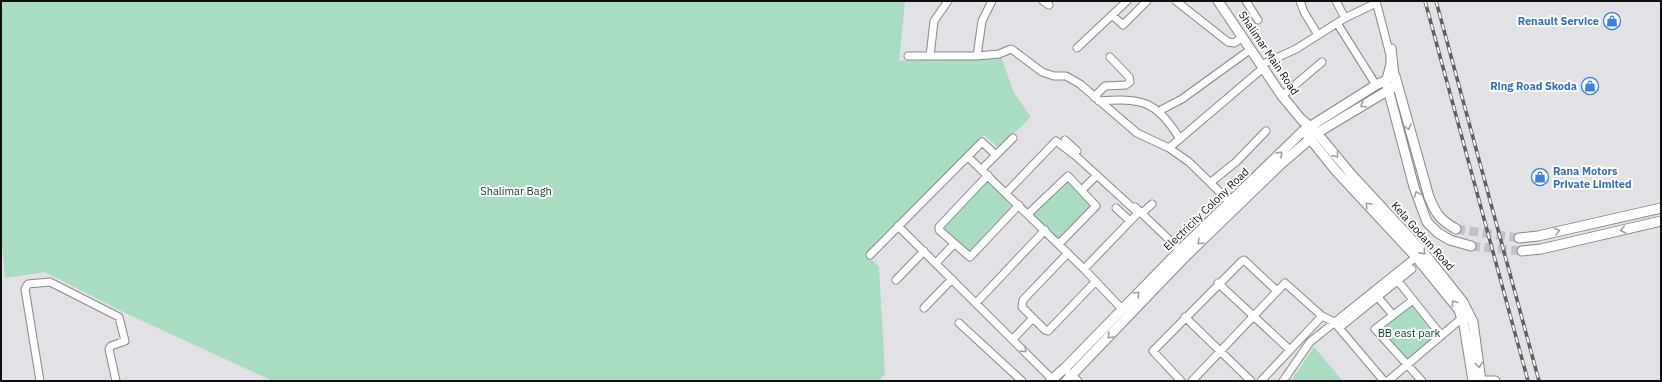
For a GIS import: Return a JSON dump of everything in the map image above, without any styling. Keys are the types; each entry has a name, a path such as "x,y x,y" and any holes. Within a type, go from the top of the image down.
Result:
{"street":[{"path":"930,56 934,20 948,1"},
{"path":"977,56 979,34 992,1"},
{"path":"1077,48 1127,1"},
{"path":"1112,15 1123,25 1147,1"},
{"path":"1176,1 1228,42 1234,43 1243,37"},
{"name":"Shalimar Main Road","path":"1218,1 1282,96 1307,128"},
{"path":"1246,1 1258,20"},
{"path":"1300,1 1304,12 1318,35"},
{"path":"1336,1 1345,18"},
{"path":"1169,148 1262,66 1296,49 1345,18 1377,2"},
{"path":"1377,2 1395,56 1395,76 1397,85 1431,202 1435,213 1444,222 1456,229"},
{"path":"1377,2 1390,56 1390,64 1386,79 1388,91 1414,187 1427,222 1438,233 1450,240 1471,246"},
{"path":"1337,23 1376,85"},
{"path":"908,56 977,56 999,54 1010,49 1013,50 1042,72 1073,79 1137,133 1169,148 1189,162 1233,205"},
{"path":"1159,111 1182,98 1251,49"},
{"path":"1096,99 1105,86 1126,85 1130,82 1129,77 1110,58"},
{"path":"1282,96 1322,62"},
{"name":"Electricity Colony Road","path":"1072,379 1233,205 1307,128 1386,79 1395,76"},
{"name":"Electricity Colony Road","path":"1051,380 1065,368 1180,250 1309,139 1397,85"},
{"path":"1096,99 1125,99 1150,105 1159,111 1169,121 1180,139"},
{"name":"Kela Godam Road","path":"1307,128 1317,133 1441,272 1463,302 1473,381"},
{"name":"Kela Godam Road","path":"1307,128 1309,139 1336,171 1439,283 1459,310 1466,322 1481,381"},
{"path":"1211,182 1236,162 1266,131"},
{"path":"982,169 1013,138"},
{"path":"1065,140 1180,250"},
{"path":"1006,193 1056,141 1137,212 1084,269"},
{"path":"870,255 982,142 996,155"},
{"path":"968,157 1045,230 1122,309"},
{"path":"988,175 938,228 954,244 970,257 1019,205"},
{"path":"1082,190 1096,175"},
{"path":"1028,214 1066,176 1082,190 1096,206 1059,244"},
{"path":"1142,213 1152,204"},
{"path":"1116,208 1130,221"},
{"path":"1519,238 1538,236 1661,208"},
{"path":"1522,251 1541,249 1661,222"},
{"path":"898,226 1013,339 1051,380"},
{"path":"976,303 1045,230"},
{"path":"936,263 954,244"},
{"path":"896,280 924,251"},
{"path":"1068,253 1021,302 1022,307 1048,331 1096,281"},
{"path":"1339,328 1416,257"},
{"path":"1180,381 1153,352 1218,283 1243,260 1277,291"},
{"path":"1284,381 1310,342 1334,322 1398,281 1412,269"},
{"path":"924,308 952,279"},
{"path":"1398,281 1441,335"},
{"path":"40,381 25,289 28,284 47,282 119,317 126,341 111,346 109,349 116,381"},
{"path":"1218,283 1290,350"},
{"path":"1192,381 1285,283 1322,316 1334,322 1384,381"},
{"path":"1376,295 1393,315"},
{"path":"1413,300 1376,327 1376,330 1422,381"},
{"path":"1261,381 1322,316"},
{"path":"1186,317 1251,381"},
{"path":"1013,339 1033,318"},
{"path":"1388,381 1441,335 1466,322"},
{"path":"959,323 1022,381"},
{"path":"1065,368 1072,379"},
{"path":"1481,381 1495,381"}],"green space":[{"name":"Shalimar Bagh","path":"1,1 905,1 899,61 1001,57 1014,93 1031,117 999,148 984,135 866,254 879,267 885,374 879,381 273,381 125,313 45,272 5,278 1,234"},
{"path":"1067,178 1094,205 1059,241 1032,214"},
{"path":"988,179 1016,206 969,255 940,228"},
{"name":"BB east park","path":"1411,303 1439,336 1407,363 1379,330"},
{"path":"1314,347 1343,381 1291,381"}],"tunnel":[{"path":"1456,229 1519,238"},
{"path":"1471,246 1522,251"}],"railway":[{"path":"1425,1 1528,381"},
{"path":"1436,1 1539,381"}],"place":[{"name":"Renault Service","path":"1612,21"},
{"name":"Ring Road Skoda","path":"1590,86"},
{"name":"Rana Motors Private Limited","path":"1540,177"}]}
